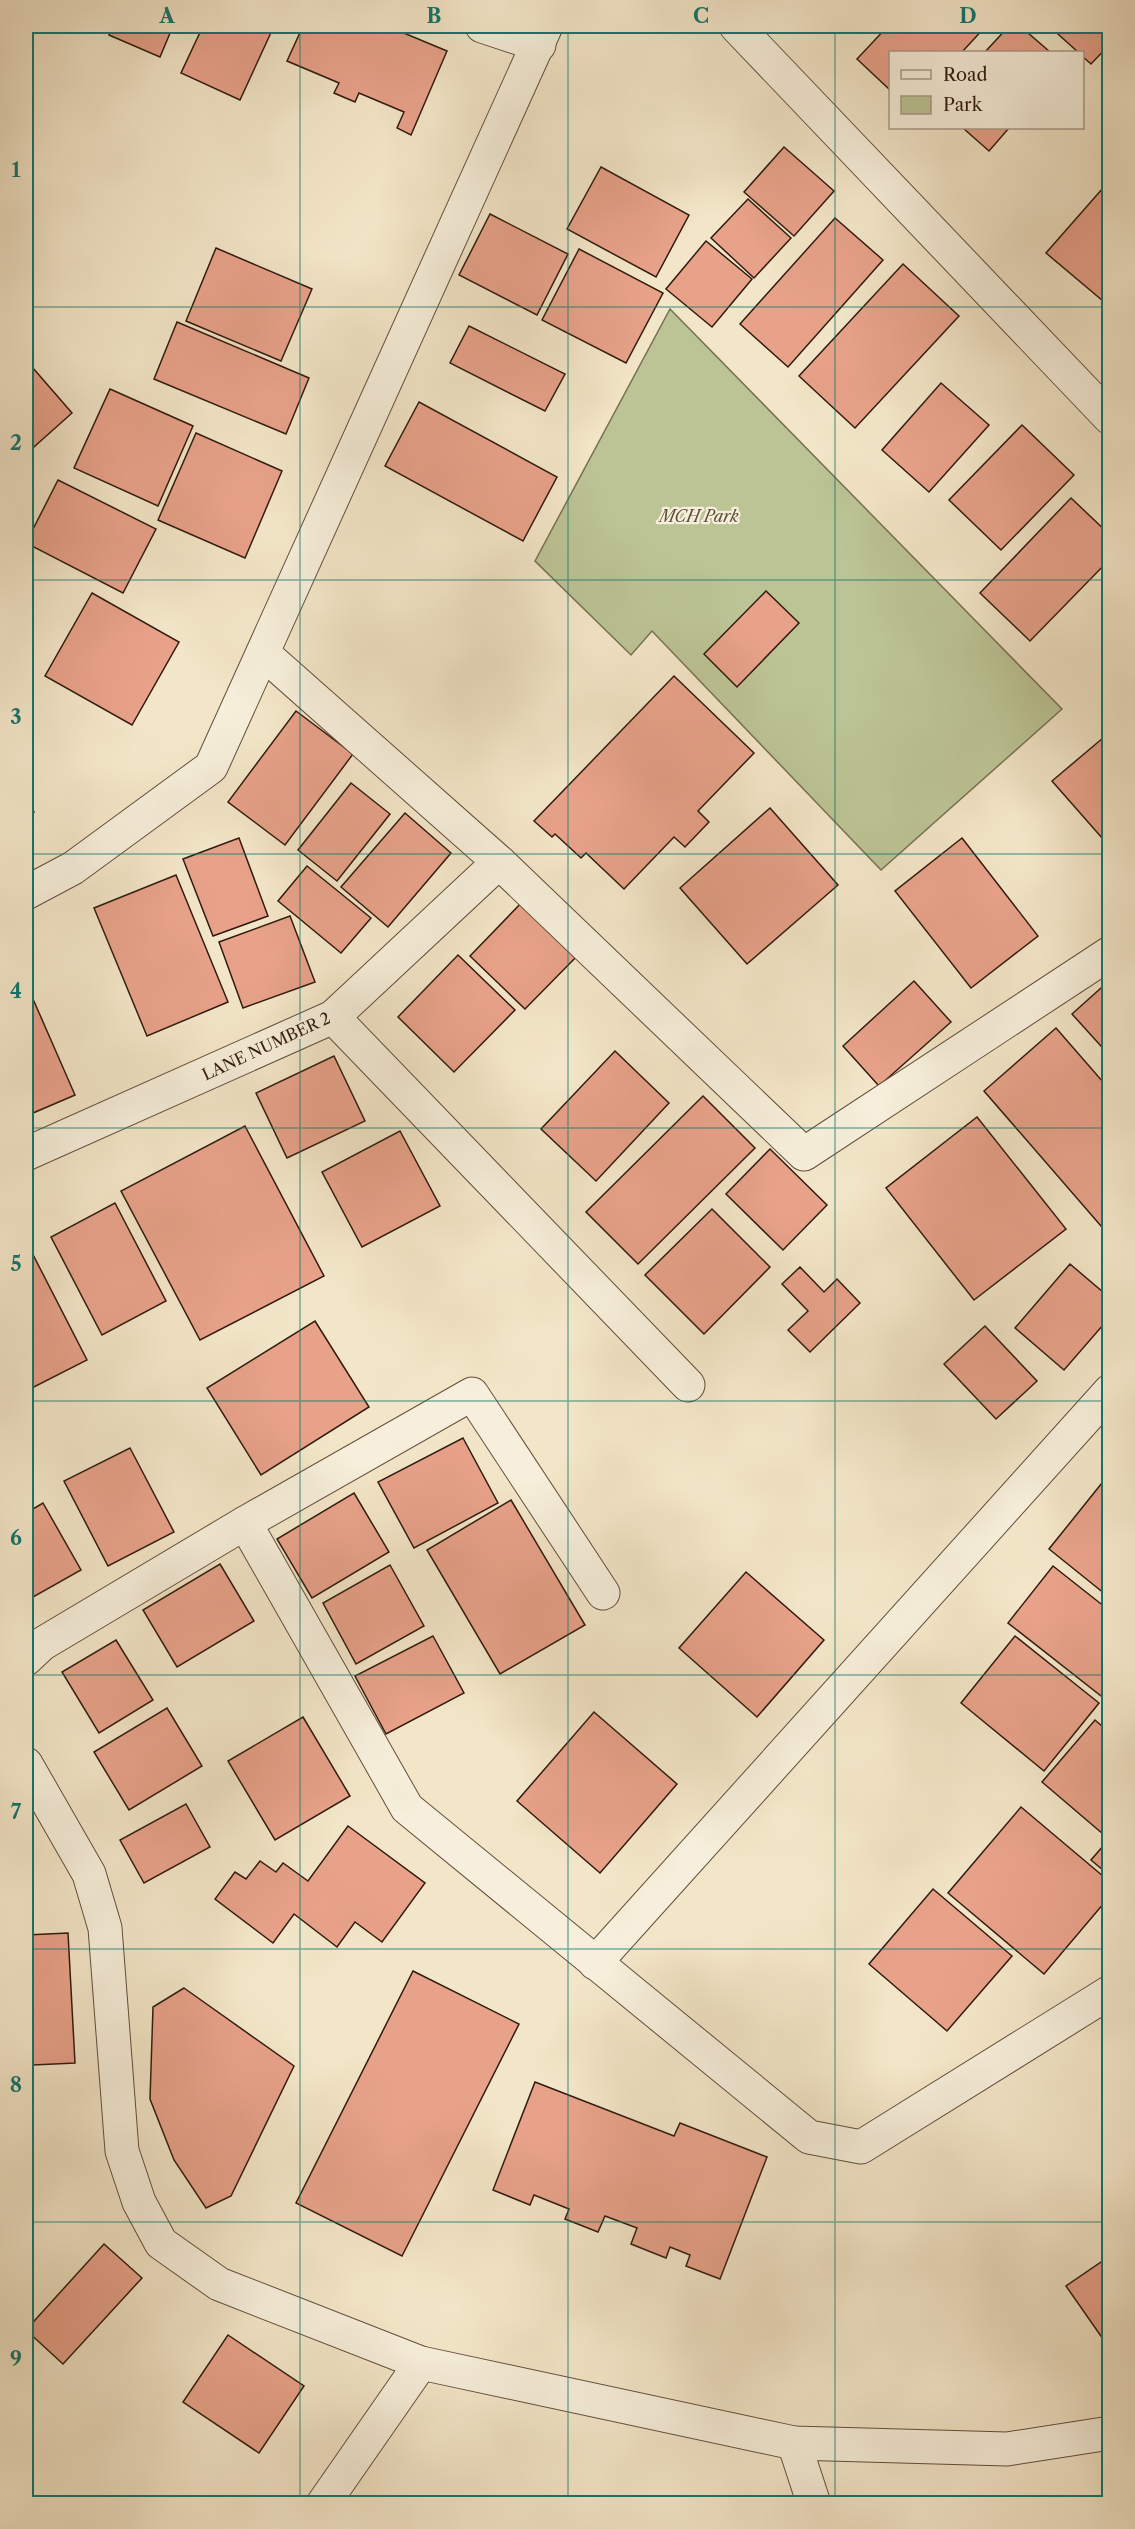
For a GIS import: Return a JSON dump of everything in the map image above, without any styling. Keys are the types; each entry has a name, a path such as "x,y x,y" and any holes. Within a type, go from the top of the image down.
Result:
{"street":[{"path":"26,893 73,868 211,767 543,35 482,26"},
{"path":"736,26 1110,418"},
{"path":"263,653 499,862 804,1154 1110,953"},
{"name":"LANE NUMBER 2","path":"26,1154 333,1017 499,862"},
{"path":"333,1017 688,1385"},
{"path":"595,1963 1110,1391"},
{"path":"26,1659 42,1644 245,1523 472,1394 603,1593"},
{"path":"245,1523 407,1808 809,2137 861,2147 1110,1992"},
{"path":"26,1764 89,1874 105,1928 122,2151 139,2202 161,2243 219,2284 421,2363 794,2443 1007,2449 1110,2433"},
{"path":"322,2504 421,2363"},
{"path":"794,2443 814,2504"}],"green space":[{"name":"MCH Park","path":"670,309 1062,709 881,870 652,631 631,655 535,561"}],"building":[{"path":"113,26 173,26 160,57 109,35"},
{"path":"203,26 274,26 240,100 181,73"},
{"path":"303,26 360,26 371,30 373,26 387,26 447,51 411,135 397,128 404,112 359,93 355,102 334,93 339,83 287,61"},
{"path":"888,26 986,26 963,51 889,51 889,89 857,59"},
{"path":"1009,26 1020,26 1049,51 986,51"},
{"path":"1049,26 1110,26 1110,44 1091,64 1084,58 1084,51 1077,51"},
{"path":"964,129 1008,129 989,151"},
{"path":"784,147 834,191 794,236 744,192"},
{"path":"601,167 689,215 656,277 567,229"},
{"path":"1110,180 1110,293 1103,301 1046,253"},
{"path":"748,199 791,238 754,278 711,238"},
{"path":"490,214 568,254 537,315 459,275"},
{"path":"835,218 883,260 788,367 740,324"},
{"path":"706,241 752,279 712,327 666,289"},
{"path":"216,248 312,289 281,361 186,321"},
{"path":"579,249 663,293 626,363 542,320"},
{"path":"903,264 959,316 855,428 799,376"},
{"path":"177,322 309,378 286,434 154,379"},
{"path":"469,326 565,374 545,411 450,363"},
{"path":"26,360 72,413 26,454"},
{"path":"941,383 989,425 929,492 882,450"},
{"path":"110,389 193,426 158,506 74,468"},
{"path":"419,402 557,477 523,541 385,466"},
{"path":"1022,425 1074,475 1001,550 949,500"},
{"path":"196,433 282,471 245,558 158,520"},
{"path":"58,480 156,529 123,593 26,543"},
{"path":"1071,498 1110,535 1110,559 1030,641 980,593"},
{"path":"766,591 799,623 737,687 704,654"},
{"path":"92,593 179,642 132,725 45,676"},
{"path":"674,676 754,753 698,811 709,822 685,847 674,837 624,889 586,853 581,858 555,834 552,837 534,821"},
{"path":"296,711 353,754 285,845 228,802"},
{"path":"1110,732 1110,847 1052,781"},
{"path":"351,783 390,814 337,881 298,850"},
{"path":"26,797 34,812 26,816"},
{"path":"770,808 838,885 747,964 680,888"},
{"path":"405,813 451,853 388,927 341,887"},
{"path":"239,838 268,916 213,936 183,859"},
{"path":"962,838 1038,936 971,988 895,891"},
{"path":"307,866 371,918 341,953 278,901"},
{"path":"176,875 228,1002 147,1036 94,908"},
{"path":"525,899 580,953 525,1009 470,956"},
{"path":"290,916 315,982 243,1008 219,942"},
{"path":"458,955 515,1010 454,1072 398,1017"},
{"path":"1110,980 1110,1056 1072,1014"},
{"path":"914,981 951,1022 879,1086 843,1046"},
{"path":"26,983 75,1095 26,1116"},
{"path":"1056,1028 1110,1090 1110,1219 1101,1226 984,1091"},
{"path":"615,1051 669,1103 596,1181 541,1129"},
{"path":"334,1056 365,1121 287,1158 256,1093"},
{"path":"703,1096 755,1148 638,1264 586,1212"},
{"path":"977,1117 1066,1229 974,1300 886,1188"},
{"path":"245,1126 324,1276 200,1340 121,1191"},
{"path":"400,1131 440,1206 362,1247 322,1172"},
{"path":"770,1149 827,1205 783,1250 726,1194"},
{"path":"115,1203 166,1301 102,1335 51,1237"},
{"path":"712,1209 770,1267 704,1334 645,1275"},
{"path":"26,1241 87,1360 26,1391"},
{"path":"1070,1264 1110,1298 1110,1317 1064,1370 1015,1328"},
{"path":"800,1267 824,1292 837,1279 860,1303 810,1352 788,1330 808,1311 782,1284"},
{"path":"315,1321 369,1407 261,1475 207,1388"},
{"path":"985,1326 1037,1381 996,1419 944,1364"},
{"path":"463,1438 498,1503 414,1548 378,1482"},
{"path":"130,1448 174,1532 108,1566 64,1481"},
{"path":"1110,1473 1110,1598 1049,1549"},
{"path":"354,1493 389,1552 312,1598 277,1539"},
{"path":"511,1500 585,1625 500,1674 427,1550"},
{"path":"43,1503 81,1570 26,1601 26,1513"},
{"path":"220,1564 254,1621 177,1667 143,1610"},
{"path":"390,1565 424,1626 356,1664 323,1603"},
{"path":"1053,1566 1110,1611 1110,1703 1008,1623"},
{"path":"746,1572 824,1640 757,1717 679,1648"},
{"path":"433,1636 464,1693 386,1734 355,1676"},
{"path":"1015,1636 1099,1703 1044,1771 961,1703"},
{"path":"116,1640 153,1700 99,1733 62,1672"},
{"path":"167,1708 202,1766 129,1810 94,1752"},
{"path":"594,1712 677,1784 600,1873 517,1801"},
{"path":"303,1717 350,1796 275,1840 228,1761"},
{"path":"1095,1720 1110,1733 1110,1826 1103,1834 1042,1782"},
{"path":"186,1804 210,1847 144,1883 120,1840"},
{"path":"1021,1807 1110,1882 1110,1896 1044,1974 948,1893"},
{"path":"348,1826 425,1883 382,1942 355,1922 337,1947 294,1914 273,1943 215,1899 235,1872 246,1879 260,1861 276,1872 283,1863 308,1881"},
{"path":"1110,1838 1110,1876 1091,1860"},
{"path":"933,1889 1012,1956 947,2031 869,1964"},
{"path":"68,1933 75,2063 33,2065 32,2033 26,2033 26,1935"},
{"path":"413,1971 519,2024 402,2256 296,2203"},
{"path":"184,1988 294,2066 231,2196 206,2208 174,2160 150,2099 153,2007"},
{"path":"535,2082 674,2136 680,2123 767,2157 720,2279 686,2266 690,2255 670,2247 666,2258 631,2244 637,2228 605,2216 598,2232 565,2219 569,2209 534,2195 530,2205 493,2190"},
{"path":"104,2244 142,2278 63,2364 26,2330"},
{"path":"1110,2256 1110,2349 1066,2286"},
{"path":"228,2335 304,2386 259,2453 183,2402"}]}
